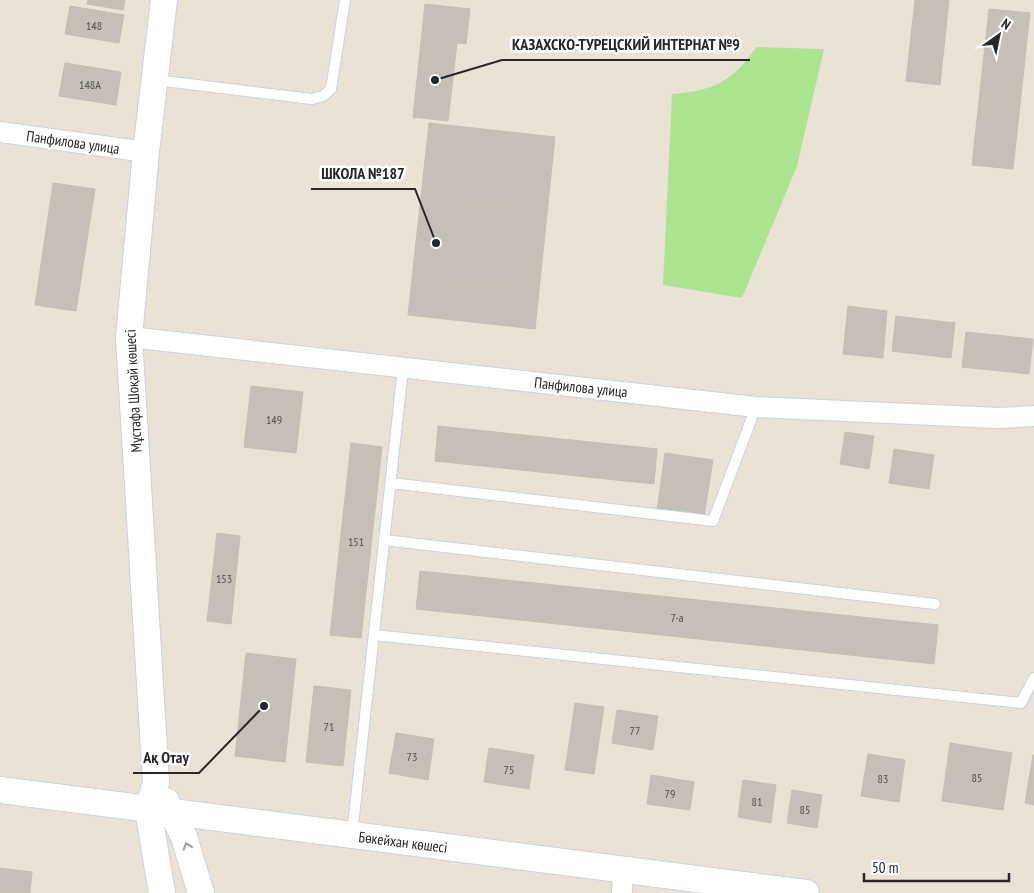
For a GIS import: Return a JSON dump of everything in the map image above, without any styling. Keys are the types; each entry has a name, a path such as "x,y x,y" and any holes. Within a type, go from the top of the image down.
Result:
{"street":[{"name":"Мұстафа Шоқай көшесі","path":"162,893 160,811 156,783 129,337 146,152 164,0"},
{"name":"Панфилова улица","path":"0,132 146,152"},
{"name":"Панфилова улица","path":"129,337 756,407 998,418 1034,416"},
{"name":"Бөкейхан көшесі","path":"0,790 352,836 623,882 806,893"},
{"path":"160,811 184,837 201,893"}],"lane":[{"path":"155,80 312,99 323,96 330,89 345,0"},
{"path":"352,836 403,368"},
{"path":"391,483 713,521 756,407"},
{"path":"384,540 935,604"},
{"path":"374,634 1021,702 1034,678"}],"green space":[{"path":"756,47 824,49 797,166 742,298 663,285 672,94 699,90 721,82 739,69"}],"building":[{"path":"88,0 125,0 123,10 87,4"},
{"path":"915,0 949,0 940,85 906,81"},
{"path":"425,4 470,9 466,44 457,43 448,121 413,117"},
{"path":"70,6 124,15 119,43 65,34"},
{"path":"989,9 1030,13 1013,169 972,165"},
{"path":"65,63 121,72 116,105 59,96"},
{"path":"429,123 555,137 535,329 408,315","holes":["461,200 514,206 505,287 452,281"]},
{"path":"53,183 95,189 76,311 35,305"},
{"path":"461,200 514,206 505,287 452,281"},
{"path":"848,306 887,311 883,358 843,354"},
{"path":"896,316 955,323 951,358 892,351"},
{"path":"966,332 1033,339 1029,374 962,367"},
{"path":"251,386 303,392 296,453 244,447"},
{"path":"438,426 657,449 654,484 435,461"},
{"path":"845,432 874,436 869,469 840,464"},
{"path":"351,443 382,447 361,638 330,635"},
{"path":"894,449 934,455 929,489 889,483"},
{"path":"665,453 713,460 704,517 657,510"},
{"path":"217,533 240,536 231,624 207,621"},
{"path":"420,571 938,625 934,664 416,609"},
{"path":"246,653 296,659 285,762 235,756"},
{"path":"314,686 351,690 343,766 306,762"},
{"path":"575,703 604,707 594,774 565,770"},
{"path":"617,710 658,716 653,750 612,743"},
{"path":"396,733 434,739 428,780 389,773"},
{"path":"950,743 1012,753 1003,810 942,801"},
{"path":"489,748 534,755 529,789 484,782"},
{"path":"868,754 905,760 899,802 861,796"},
{"path":"1034,755 1034,805 1025,803"},
{"path":"651,775 694,782 690,810 647,804"},
{"path":"743,780 776,785 771,823 738,817"},
{"path":"792,790 822,795 817,828 787,823"},
{"path":"0,868 32,872 30,893 0,893"}],"place":[{"name":"КАЗАХСКО-ТУРЕЦСКИЙ ИНТЕРНАТ №9","path":"435,80"},
{"name":"ШКОЛА №187","path":"436,243"},
{"name":"Ақ Отау","path":"264,706"}]}
